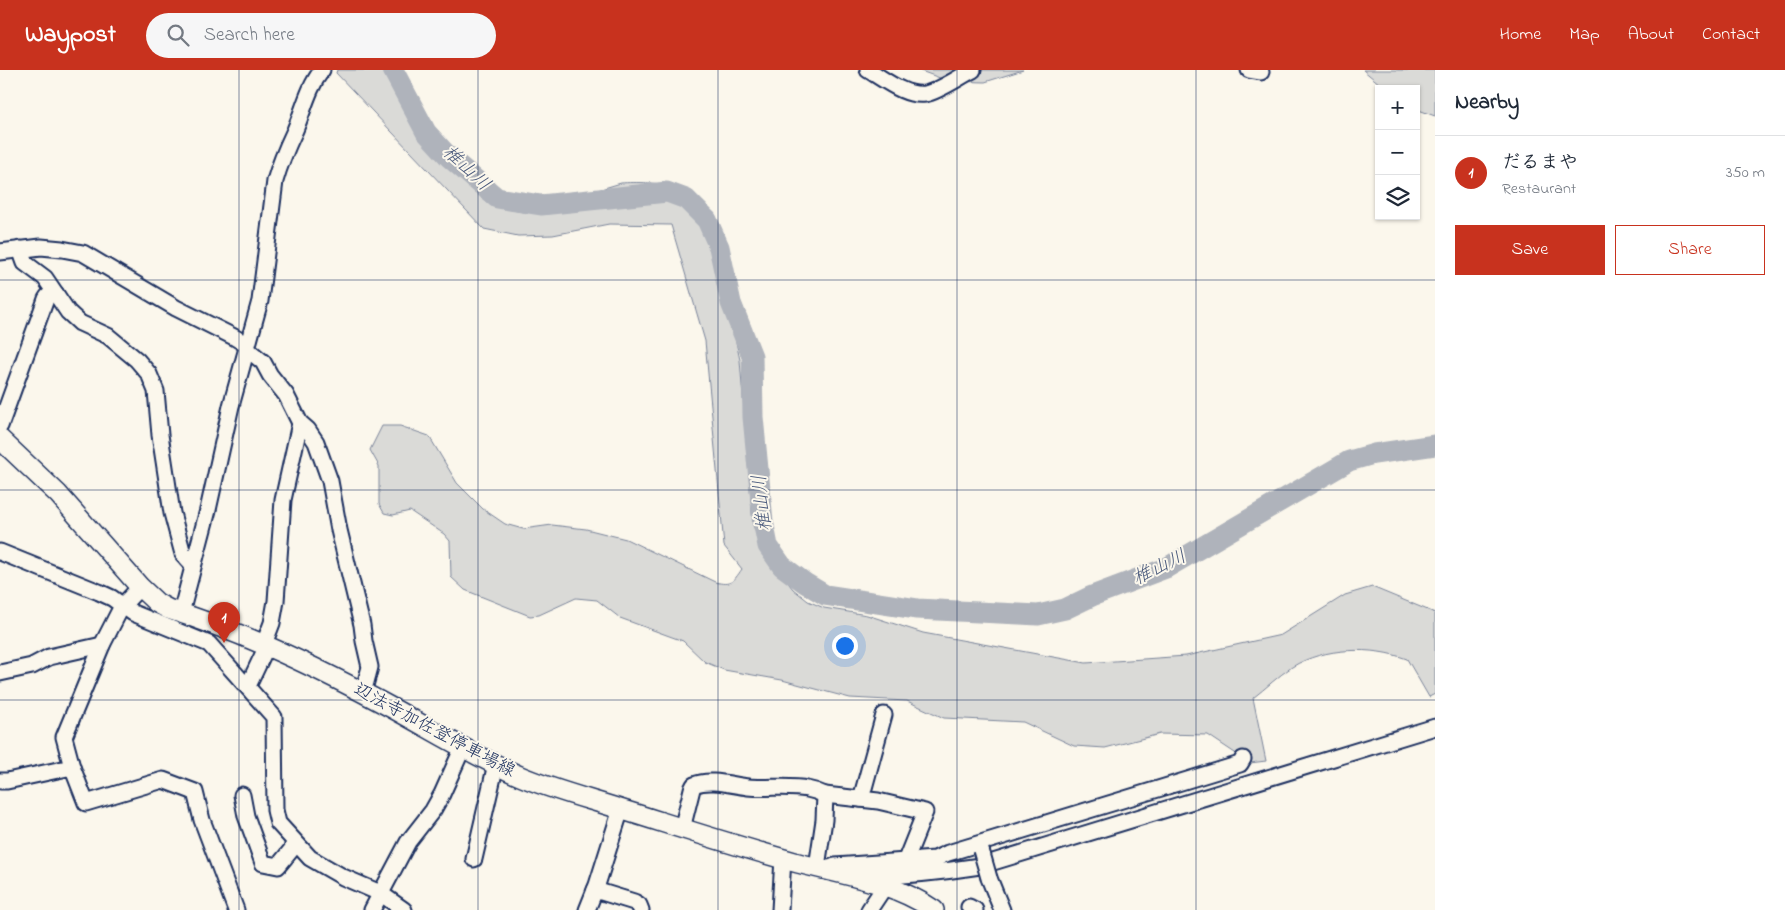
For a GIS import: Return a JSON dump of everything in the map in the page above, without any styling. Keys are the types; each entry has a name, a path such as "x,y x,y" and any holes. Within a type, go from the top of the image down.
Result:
{"main road":[{"name":"辺法寺加佐登停車場線","path":"0,438 58,494 140,587 157,603 232,630 265,645 363,693 521,777 581,798 682,829 886,886 906,893 934,910"}],"street":[{"path":"868,70 901,89 925,94 974,70"},
{"path":"181,613 208,510 231,406 263,284 275,180 280,161 295,129 314,74"},
{"path":"0,252 52,247 83,253 176,308 234,337 263,362 292,405 300,423 308,430 316,442 330,480 339,530 370,667 363,693"},
{"path":"20,249 26,262 45,278 68,312 80,323 108,336 137,360 149,374 156,391 160,435 172,513 183,554 193,565"},
{"path":"0,426 46,299 48,296 56,294"},
{"path":"248,686 272,624 276,601 283,500 300,423"},
{"path":"0,552 106,595 133,613 209,644 274,716 275,810 278,823 310,858 325,868 380,893 404,910"},
{"path":"140,587 122,606 102,645 64,737 72,767 86,803 163,780 195,792 202,820 236,910"},
{"path":"0,673 32,666 49,657 102,645"},
{"path":"861,799 884,715"},
{"path":"858,877 939,873 980,866 1435,727"},
{"path":"372,910 408,842 433,810 442,794 463,747"},
{"path":"825,795 822,868 905,862 935,859 948,852 979,847 1240,764 1243,759"},
{"path":"474,859 496,764"},
{"path":"0,780 7,781 72,767"},
{"path":"682,829 694,785 721,784 806,789 825,795 898,805 925,812 905,862"},
{"path":"242,795 246,816 263,863 278,866 292,849 294,841"},
{"path":"587,910 620,809"},
{"path":"979,847 1002,910"},
{"path":"780,910 783,858"},
{"path":"870,910 886,886"},
{"path":"595,890 634,902 639,905 641,910"}],"shaded area":[{"path":"337,70 384,70 458,177 496,207 523,212 621,183 633,183 670,186 686,197 695,207 711,229 740,360 753,525 760,544 769,559 793,589 808,601 824,608 867,615 923,633 1086,663 1186,656 1281,635 1345,595 1372,587 1435,613 1435,694 1429,697 1407,659 1379,652 1333,652 1305,660 1292,667 1253,698 1266,761 1250,763 1208,735 1160,734 1105,748 1074,746 1023,722 944,718 907,701 850,698 782,680 724,670 705,662 683,641 620,618 597,600 576,598 539,615 530,616 465,590 451,577 450,541 444,534 410,511 393,515 384,513 379,504 379,466 370,450 382,426 400,426 429,436 457,483 483,509 505,524 523,529 552,525 586,529 626,539 715,582 728,583 734,580 742,569 724,546 705,341 671,225 609,224 553,235 518,236 484,229 336,73"},
{"path":"918,70 1023,70 985,82 948,81"},
{"path":"1363,70 1435,70 1435,116 1420,110 1420,85 1381,85"}],"waterway":[{"name":"椎山川","path":"393,70 426,132 449,157 497,198 541,205 667,192 686,199 707,220 719,247 731,303 752,356 753,417 763,521 768,546 782,566 825,595 917,609 1038,615 1065,609 1092,596 1166,568 1349,461 1374,454 1435,445"}],"place":[{"name":"だるまや","path":"224,643"}]}
